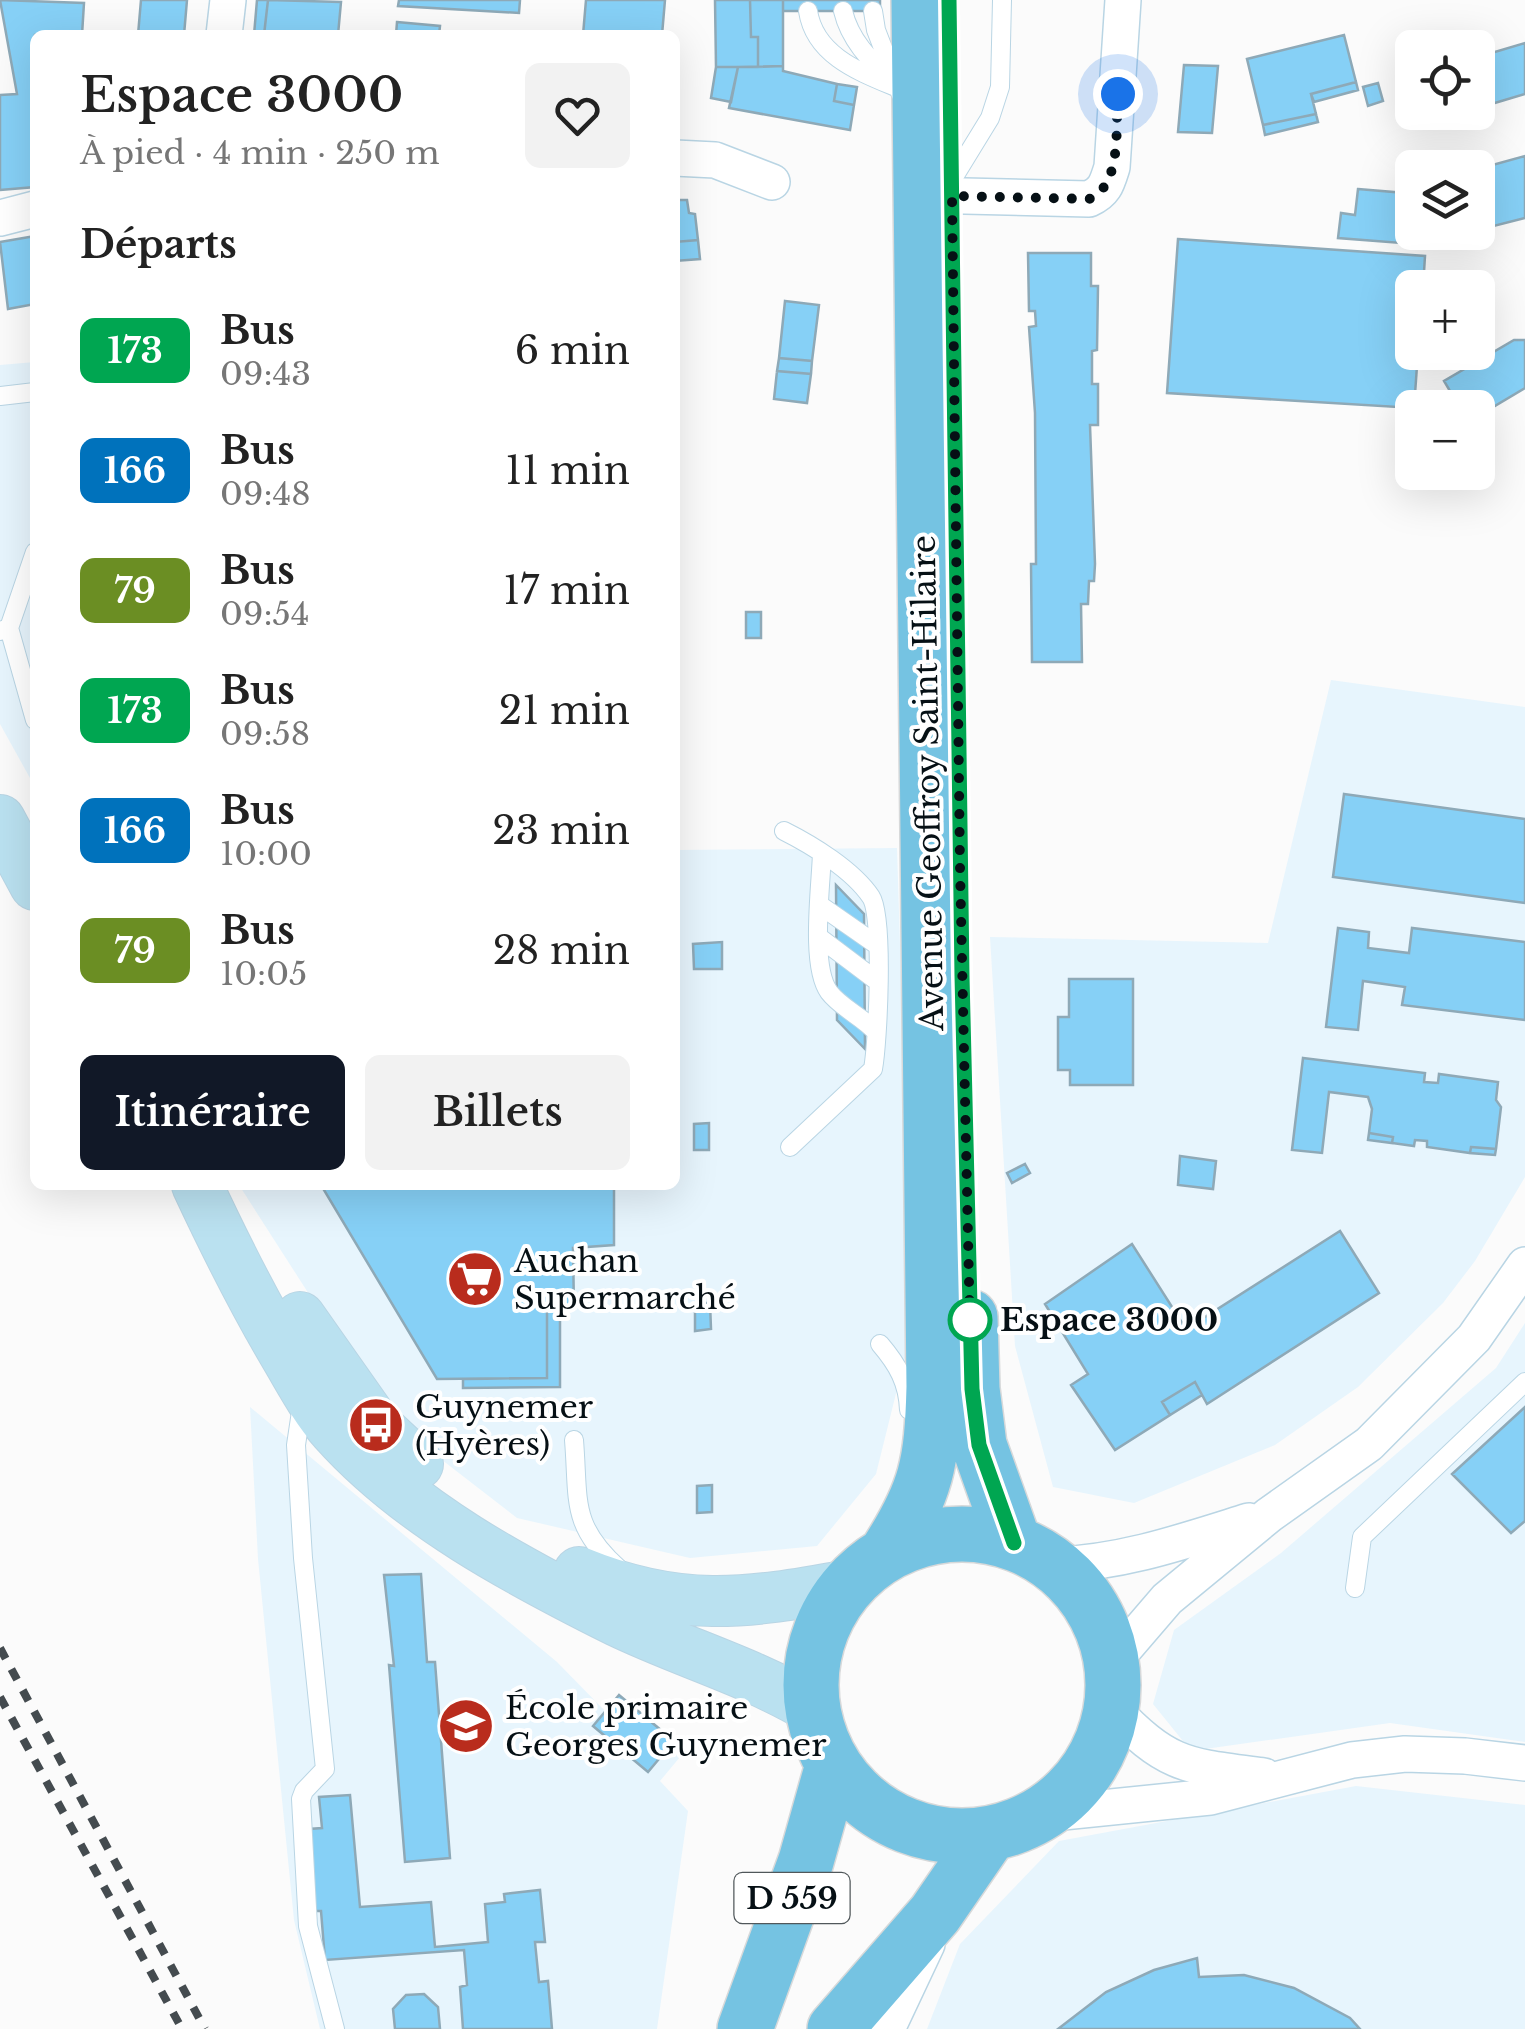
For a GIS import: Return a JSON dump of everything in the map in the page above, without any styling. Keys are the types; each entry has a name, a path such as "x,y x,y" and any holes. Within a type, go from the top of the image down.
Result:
{"main road":[{"name":"Avenue Geoffroy Saint-Hilaire","path":"867,1569 910,1516 926,1481 933,1425 929,157 949,0"},
{"name":"Avenue Geoffroy Saint-Hilaire","path":"896,5 929,157 960,870 972,1389 979,1445 1034,1554"},
{"path":"971,1534 1034,1554 1082,1592 1102,1626 1112,1685 1100,1750 1076,1786 1043,1814 1017,1826 990,1834 945,1836 901,1824 862,1799 833,1765 819,1738 812,1708 812,1663 824,1622 867,1569 927,1538 971,1534"},
{"name":"D 559","path":"745,2029 806,1861 833,1765"},
{"path":"836,2029 934,1914 990,1834"}],"street":[{"path":"225,30 228,0"},
{"path":"929,157 1089,199 1100,194 1112,167 1123,0"},
{"path":"680,158 716,160 772,182"},
{"path":"0,218 30,210"},
{"path":"0,820 30,876"},
{"path":"198,1190 245,1287 320,1380 467,1505 544,1558 612,1586 660,1598 730,1603 867,1569"},
{"path":"213,1190 320,1380 331,1427 362,1458 433,1515 525,1572 620,1622 785,1692 812,1708"},
{"path":"1280,1778 1182,1764 1158,1751 1112,1685 1167,1599 1269,1515 1369,1444 1474,1338 1525,1266"},
{"path":"1034,1554 1083,1564 1142,1554 1269,1515"},
{"path":"1043,1814 1210,1798 1352,1760 1405,1754 1525,1763"},
{"path":"887,2029 926,1952 934,1914"}],"lane":[{"path":"929,157 990,118 1000,87 1002,0"},
{"path":"842,10 848,30 929,157"},
{"path":"808,11 810,26 824,48 858,71 929,157"},
{"path":"0,396 30,393"},
{"path":"30,565 5,629 30,705"},
{"path":"784,831 822,853 871,898 876,911 877,945 873,1069 790,1147"},
{"path":"822,853 820,965 824,984 832,996 876,1032"},
{"path":"821,906 877,945"},
{"path":"820,938 877,981"},
{"path":"880,1344 897,1364 908,1393 910,1425"},
{"path":"320,1380 296,1445 325,1769 304,1790 301,1799 308,1926 336,2029"},
{"path":"1355,1588 1362,1536 1525,1382"},
{"path":"574,1440 581,1524 607,1558 660,1598"},
{"path":"867,1569 903,1479"}],"shaded area":[{"path":"30,362 30,778 0,724 0,365"},
{"path":"1331,680 1525,707 1525,1177 1475,1261 1443,1303 1358,1387 1275,1445 1134,1503 1053,1487 1015,1346 990,937 1268,943"},
{"path":"897,848 912,1329 876,1474 817,1546 690,1558 517,1518 389,1419 242,1190 680,1190 680,850"},
{"path":"1525,1323 1525,1742 1390,1723 1191,1751 1153,1704 1174,1630 1281,1553 1496,1368"},
{"name":"École primaire Georges Guynemer","path":"250,1407 557,1662 605,1711 619,1695 685,1751 660,1781 688,1811 657,2029 320,2029 294,1920 258,1559"},
{"path":"1356,1786 1525,1805 1525,2029 927,2029 960,1944 1059,1841"}],"building":[{"path":"0,0 84,3 82,30 30,30 30,187 0,190 0,95 17,94"},
{"path":"141,0 187,0 184,30 138,30"},
{"path":"257,0 268,0 265,30 254,30"},
{"path":"268,0 341,2 338,30 265,30"},
{"path":"399,0 520,0 519,13 398,6"},
{"path":"586,0 665,0 662,30 583,30"},
{"path":"715,0 750,0 751,37 758,37 758,67 716,67"},
{"path":"750,0 783,0 783,66 758,67 758,37 751,37"},
{"path":"783,0 880,0 880,11 783,11"},
{"path":"397,22 440,26 440,30 396,30"},
{"path":"1344,35 1356,82 1311,94 1316,114 1263,125 1247,59"},
{"path":"1525,43 1525,94 1495,103 1495,52"},
{"path":"1184,65 1218,66 1212,133 1178,132"},
{"path":"783,66 783,71 837,84 834,101 854,105 850,130 729,108 738,67"},
{"path":"716,67 738,67 731,102 711,98"},
{"path":"1356,82 1358,90 1314,102 1311,94"},
{"path":"1378,83 1383,101 1368,106 1363,87"},
{"path":"837,84 857,87 854,105 834,101"},
{"path":"1316,114 1318,122 1265,135 1263,125"},
{"path":"1525,156 1525,218 1495,226 1495,164"},
{"path":"1358,189 1395,192 1395,243 1338,238 1341,213 1355,215"},
{"path":"680,200 687,200 689,213 695,214 698,240 680,242"},
{"path":"30,237 30,305 8,309 0,242"},
{"path":"1178,239 1425,256 1424,270 1395,270 1395,370 1417,370 1415,390 1395,390 1395,407 1167,393"},
{"path":"698,240 700,259 680,261 680,242"},
{"path":"1028,253 1091,253 1091,286 1098,286 1092,384 1098,384 1098,425 1090,425 1095,564 1088,604 1081,604 1082,662 1032,662 1035,413 1029,327 1036,326 1035,311 1029,311"},
{"path":"785,301 819,305 812,361 779,358"},
{"path":"1514,340 1525,340 1525,388 1495,406 1495,390 1449,390 1444,381 1463,370 1495,370 1495,351"},
{"path":"779,358 812,361 811,374 777,371"},
{"path":"777,371 811,374 807,403 774,399"},
{"path":"746,612 761,612 761,638 746,638"},
{"path":"1344,794 1525,819 1525,903 1333,877"},
{"path":"836,885 864,914 865,1049 837,1020"},
{"path":"1338,928 1369,932 1368,948 1409,953 1412,928 1525,942 1525,1020 1402,1005 1405,987 1363,981 1358,1030 1326,1027"},
{"path":"722,942 722,969 694,969 693,944"},
{"path":"1069,979 1133,979 1133,1085 1070,1085 1070,1070 1058,1070 1058,1017 1069,1017"},
{"path":"1303,1058 1425,1073 1424,1082 1438,1083 1439,1074 1498,1082 1496,1100 1501,1107 1496,1149 1471,1147 1470,1153 1427,1147 1427,1141 1415,1140 1414,1146 1392,1143 1393,1137 1369,1133 1372,1109 1368,1097 1329,1092 1322,1153 1292,1150"},
{"path":"709,1123 709,1150 694,1150 694,1124"},
{"path":"1369,1133 1393,1137 1392,1143 1368,1140"},
{"path":"1471,1147 1496,1149 1495,1155 1470,1153"},
{"path":"1180,1156 1216,1161 1213,1189 1178,1185"},
{"path":"1025,1164 1030,1173 1012,1183 1007,1173"},
{"name":"Auchan Supermarché","path":"324,1190 614,1190 614,1245 573,1248 574,1309 547,1310 547,1378 437,1379"},
{"path":"1340,1231 1379,1293 1207,1404 1195,1382 1162,1402 1170,1415 1115,1450 1071,1385 1088,1374 1045,1304 1132,1244 1186,1329"},
{"path":"695,1303 710,1303 711,1329 695,1331"},
{"path":"547,1310 560,1311 560,1387 463,1388 463,1379 547,1378"},
{"path":"1195,1382 1202,1395 1170,1415 1162,1402"},
{"path":"1525,1407 1525,1521 1511,1533 1452,1474"},
{"path":"712,1485 712,1512 697,1513 697,1486"},
{"path":"421,1574 427,1662 435,1662 450,1858 405,1862 389,1665 394,1666 384,1575"},
{"path":"619,1695 674,1741 648,1772 593,1726"},
{"path":"350,1795 360,1907 431,1902 435,1947 488,1942 485,1904 505,1902 504,1894 540,1890 545,1942 535,1942 539,1982 548,1981 552,2029 463,2029 460,1987 467,1985 464,1950 325,1960 321,1911 315,1911 309,1829 322,1828 319,1797"},
{"path":"1197,1958 1199,1977 1244,1975 1294,1988 1350,2018 1360,2029 1058,2029 1106,1992 1154,1970"},
{"path":"424,1994 438,2007 440,2029 395,2029 393,2009 406,1995"}],"railway":[{"path":"0,1648 205,2029"},
{"path":"0,1697 182,2029"}],"bus line":[{"name":"173","path":"949,0 962,976 972,1389 979,1445 1014,1543"}],"place":[{"name":"Auchan Supermarché","path":"475,1279"},
{"name":"Espace 3000","path":"970,1320"},
{"name":"Guynemer (Hyères)","path":"376,1425"},
{"name":"École primaire Georges Guynemer","path":"466,1726"}],"route":[{"path":"970,1320 970,1328 952,196 1089,199 1100,194 1112,167 1118,94"}]}
